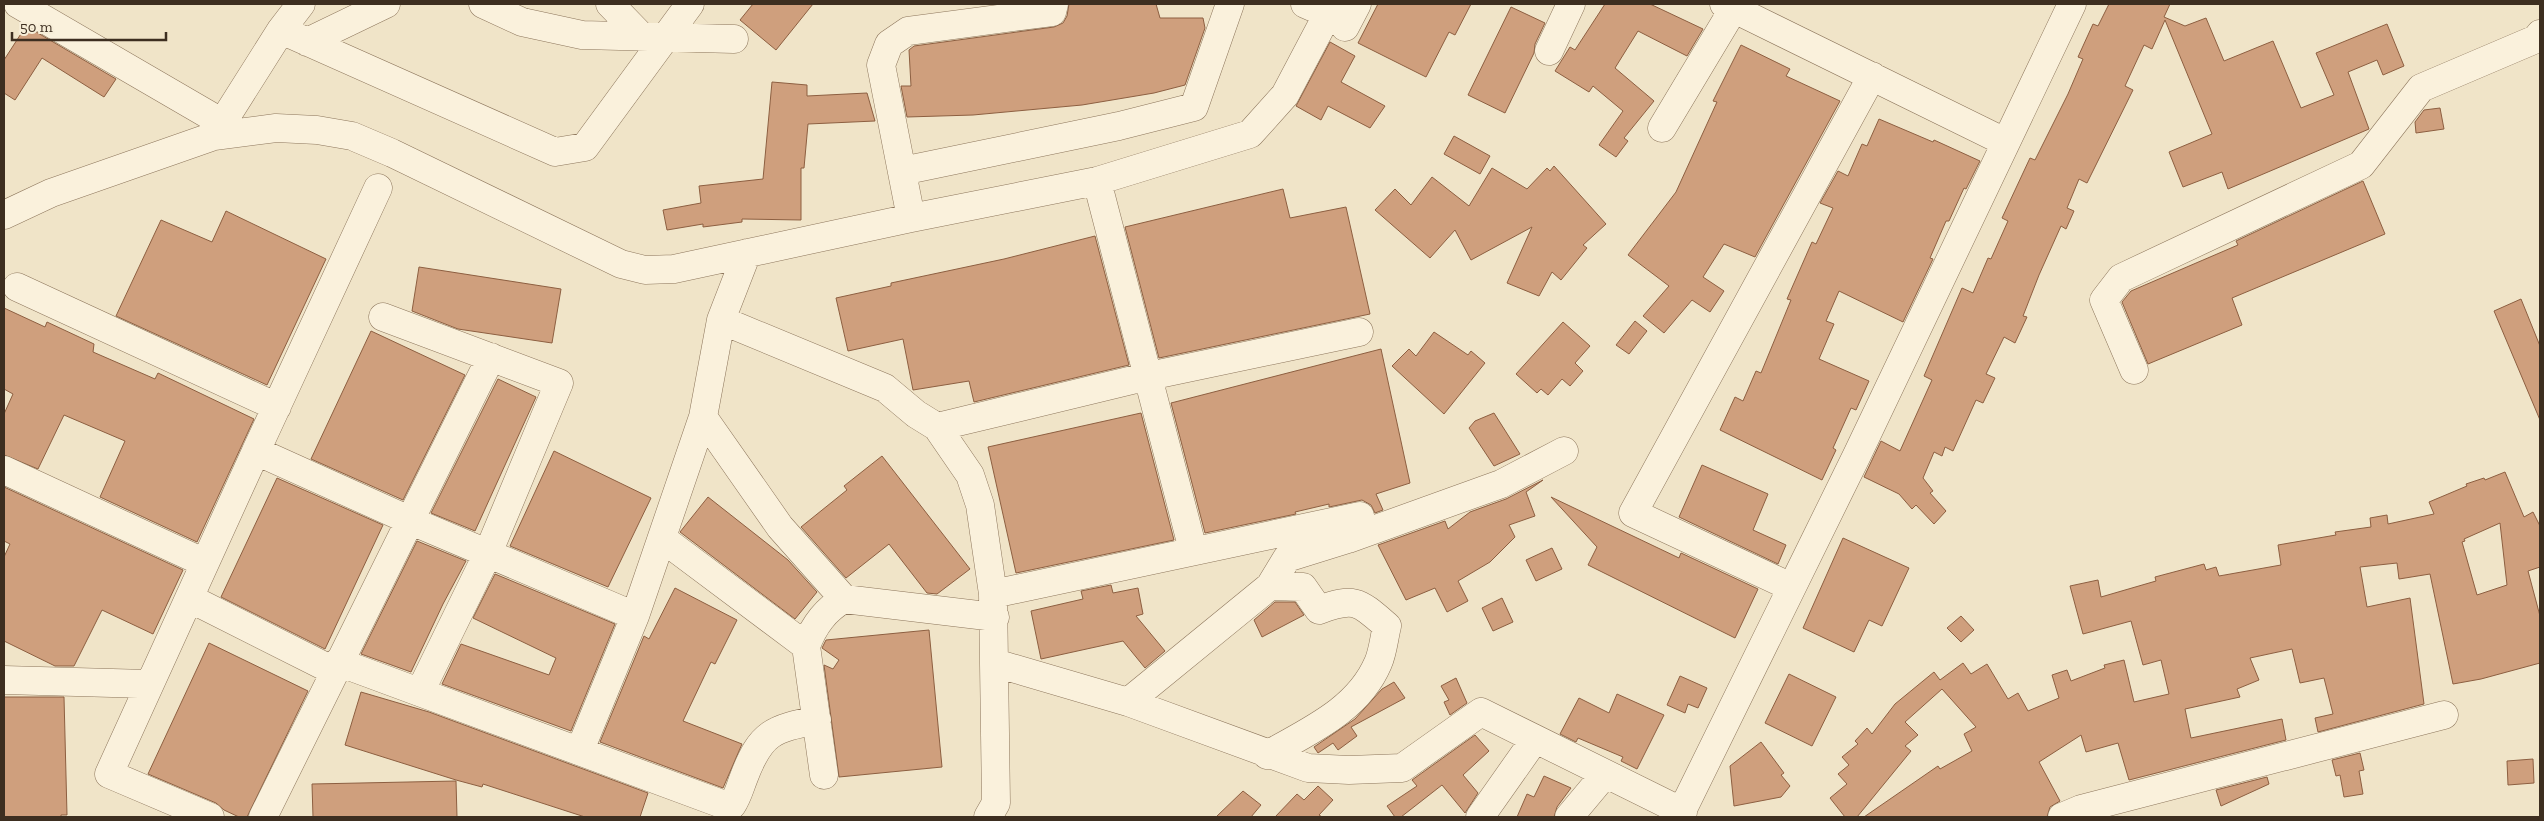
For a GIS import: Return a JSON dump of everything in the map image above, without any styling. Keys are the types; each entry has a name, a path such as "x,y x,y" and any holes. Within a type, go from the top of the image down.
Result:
{"street":[{"path":"18,4 218,129"},
{"path":"218,129 281,30 301,4"},
{"path":"307,42 386,4"},
{"path":"483,4 522,22 582,35 734,38"},
{"path":"610,4 654,37"},
{"path":"281,30 555,152 585,147 654,37 690,4"},
{"path":"911,218 881,65 889,44 908,31 1052,12 1054,4"},
{"path":"902,171 1119,126 1194,107 1230,4"},
{"path":"4,215 51,192 218,129 276,128 317,130 352,136 621,264 645,270 674,269 911,218 1098,181 1250,134 1285,95 1328,12 1357,4"},
{"path":"1549,51 1571,4"},
{"path":"996,663 1128,702 1267,755 1308,768 1349,770 1402,768 1481,712 1605,774 1681,815 1857,455 2072,4"},
{"path":"1662,128 1729,6 2005,142"},
{"path":"2134,370 2104,300 2121,278 2361,164 2421,88 2539,39"},
{"path":"1791,587 1633,513 1872,76"},
{"path":"1098,181 1193,550"},
{"path":"210,817 109,774 148,684 378,188"},
{"path":"580,750 635,616 703,417 721,320 747,253"},
{"path":"17,287 277,406"},
{"path":"383,318 559,383 488,552 420,692"},
{"path":"721,320 885,388 916,414 937,427 970,476 980,504 994,605 996,803 988,817"},
{"path":"937,427 1149,376 1360,332"},
{"path":"263,817 336,666 491,357"},
{"path":"703,417 780,527 844,599"},
{"path":"256,451 409,520 635,616"},
{"path":"1128,702 1270,586 1287,558 1348,540 1502,484 1564,451"},
{"path":"4,470 205,563"},
{"path":"824,775 806,646 812,630 822,617 832,606 844,599 994,605 1193,550 1360,516"},
{"path":"662,539 806,646"},
{"path":"1267,755 1340,712 1368,682 1379,662 1387,626 1360,604 1343,601 1319,610 1303,587 1270,586"},
{"path":"189,598 336,666 420,692 722,804 732,805 738,798 745,776 762,740 784,727 817,720"},
{"path":"4,680 148,684"},
{"path":"2062,817 2081,809 2444,715"},
{"path":"1480,817 1535,739"},
{"path":"1569,817 1605,774"}],"building":[{"path":"753,4 813,4 776,50 740,20"},
{"path":"1069,4 1156,4 1160,18 1203,18 1205,28 1185,85 1154,93 1082,105 973,115 907,117 901,86 911,86 909,50 914,46 1054,27 1063,23 1067,16"},
{"path":"1378,4 1471,4 1455,35 1449,32 1426,77 1358,43"},
{"path":"1605,4 1650,4 1703,29 1687,56 1638,31 1615,68 1654,101 1624,138 1628,141 1616,157 1599,145 1623,111 1593,86 1589,92 1555,71 1570,47 1575,50"},
{"path":"2109,4 2170,4 2164,17 2185,26 2206,18 2224,61 2273,41 2301,108 2334,95 2316,53 2387,24 2404,66 2383,75 2377,60 2348,72 2369,129 2228,189 2222,172 2183,187 2169,152 2212,134 2165,20 2152,49 2144,45 2125,86 2133,90 2087,183 2079,179 2067,208 2074,211 2066,229 2061,226 2039,275 2023,316 2027,317 2015,343 2004,337 1986,374 1995,378 1983,403 1976,400 1953,451 1945,447 1942,456 1934,452 1923,478 1933,491 1930,493 1946,511 1934,524 1916,505 1912,509 1899,494 1864,477 1881,441 1900,451 1932,380 1924,376 1962,288 1973,293 1988,258 1991,259 2008,221 2002,218 2030,158 2035,160 2068,94 2083,59 2078,57 2093,24 2098,26"},
{"path":"1511,7 1545,23 1535,44 1534,53 1505,113 1468,95"},
{"path":"26,26 116,79 104,97 42,58 15,100 4,93 4,60"},
{"path":"1330,42 1355,56 1341,82 1385,106 1370,128 1328,106 1321,120 1296,106"},
{"path":"1741,45 1790,69 1786,76 1840,101 1755,257 1724,244 1703,277 1724,291 1710,312 1692,300 1664,333 1643,316 1669,286 1628,255 1676,192 1717,102 1713,101"},
{"path":"772,82 807,85 807,96 867,93 875,121 808,124 804,168 801,168 801,220 742,219 742,222 703,227 703,224 667,230 663,210 701,203 699,186 763,179"},
{"path":"2440,108 2444,129 2416,133 2415,122 2424,110"},
{"path":"1879,119 1933,142 1934,140 1980,161 1966,189 1964,188 1949,221 1946,221 1930,258 1933,259 1903,322 1839,291 1826,321 1834,324 1819,359 1869,381 1856,410 1851,408 1833,448 1836,450 1822,480 1720,430 1735,397 1743,401 1756,371 1761,373 1791,300 1787,299 1812,242 1816,244 1833,208 1820,203 1838,171 1848,176 1862,144 1867,146"},
{"path":"1454,136 1490,156 1480,174 1444,154"},
{"path":"1554,166 1606,224 1583,245 1587,248 1561,280 1552,272 1539,296 1507,283 1532,227 1471,260 1455,230 1430,258 1375,210 1395,189 1411,205 1432,177 1469,206 1492,168 1527,189 1547,168 1550,171"},
{"path":"2363,181 2385,234 2232,298 2242,325 2148,364 2122,302 2131,291 2238,245 2236,241"},
{"path":"1283,189 1290,218 1346,207 1370,314 1159,358 1125,227"},
{"path":"226,211 326,259 267,385 116,316 161,220 212,242"},
{"path":"1095,236 1129,365 974,402 969,381 913,390 903,339 848,351 836,298 891,286 891,283 1004,259"},
{"path":"419,267 561,289 552,343 458,329 412,311"},
{"path":"2521,299 2540,346 2540,420 2494,311"},
{"path":"4,308 45,327 47,322 94,344 93,352 155,379 158,373 254,419 197,542 100,497 125,441 64,415 38,469 4,455 4,414 13,394 4,389"},
{"path":"1635,321 1647,331 1629,354 1616,345"},
{"path":"1563,322 1590,346 1575,363 1583,371 1570,386 1562,379 1548,395 1541,389 1537,393 1516,374"},
{"path":"371,331 465,375 403,500 311,459"},
{"path":"1434,332 1468,355 1471,351 1485,363 1444,414 1392,366 1409,349 1416,356"},
{"path":"1381,349 1410,483 1376,494 1383,510 1375,513 1371,505 1362,500 1329,507 1329,504 1295,512 1296,514 1205,533 1171,403"},
{"path":"498,379 536,397 475,531 431,513"},
{"path":"1141,413 1174,540 1016,573 988,447"},
{"path":"1494,413 1520,454 1494,466 1469,428 1475,421"},
{"path":"554,451 651,498 608,587 510,546"},
{"path":"882,456 970,569 937,594 927,593 889,544 846,578 801,527 847,490 844,486"},
{"path":"1702,465 1768,494 1753,530 1786,545 1778,564 1679,517"},
{"path":"2505,472 2524,517 2533,512 2540,526 2540,567 2528,571 2540,616 2540,663 2481,679 2453,684 2430,574 2399,579 2397,563 2360,567 2367,607 2410,598 2424,704 2318,732 2315,718 2333,714 2324,678 2300,683 2292,649 2250,658 2259,680 2237,689 2240,697 2185,709 2191,738 2282,719 2286,740 2129,780 2118,743 2086,752 2081,735 2039,762 2060,801 2050,807 2047,817 1864,817 1938,766 1940,769 1972,751 1964,734 1976,727 1942,689 1905,722 1918,735 1905,746 1911,751 1857,817 1845,817 1830,798 1847,784 1838,774 1849,765 1842,757 1858,744 1855,741 1867,728 1872,734 1895,704 1934,672 1940,680 1963,663 1971,674 1987,664 2008,699 2018,693 2028,711 2059,698 2052,675 2067,670 2071,681 2105,668 2104,665 2124,660 2134,702 2169,694 2161,660 2143,665 2131,621 2083,634 2070,586 2098,580 2101,597 2156,581 2155,577 2204,564 2206,570 2216,567 2219,576 2281,565 2278,545 2336,535 2335,532 2371,527 2370,518 2387,515 2388,524 2434,514 2429,502 2467,486 2466,484 2484,478 2485,480","holes":["2500,523 2507,585 2477,595 2462,542 2465,541 2464,539"]},
{"path":"277,478 383,525 325,649 221,597"},
{"path":"1543,480 1526,492 1535,516 1509,525 1515,537 1490,562 1458,581 1468,601 1447,612 1435,588 1406,600 1378,545 1445,521 1448,529 1470,512 1506,499"},
{"path":"4,487 183,570 153,634 102,610 74,666 55,666 4,641 4,557 10,544 4,541"},
{"path":"708,497 788,560 817,592 795,619 680,532"},
{"path":"1551,497 1679,558 1681,553 1758,589 1735,638 1588,565 1597,547"},
{"path":"1843,538 1909,568 1882,626 1869,620 1854,652 1803,628"},
{"path":"417,541 466,561 443,604 411,672 361,654"},
{"path":"1552,548 1562,569 1536,581 1526,560"},
{"path":"495,574 615,624 571,731 442,684 461,644 549,675 556,658 473,618"},
{"path":"1111,585 1113,593 1138,588 1143,614 1136,616 1165,651 1145,668 1123,641 1041,659 1031,611 1083,599 1081,591"},
{"path":"675,588 737,620 715,664 711,662 683,721 742,744 723,788 600,742 644,636 649,639"},
{"path":"1502,598 1513,622 1493,631 1482,608"},
{"path":"1275,602 1295,602 1304,615 1262,637 1254,620"},
{"path":"1961,616 1974,630 1961,642 1947,628"},
{"path":"929,630 942,767 839,777 824,665 833,669 839,660 822,648 826,640"},
{"path":"209,643 308,691 247,817 239,817 224,810 216,803 148,774"},
{"path":"1789,674 1836,697 1812,746 1765,723"},
{"path":"1680,676 1707,688 1698,708 1688,704 1685,713 1667,705"},
{"path":"1456,678 1467,703 1450,715 1444,702 1449,700 1441,686"},
{"path":"1394,682 1405,698 1351,727 1357,736 1338,750 1333,743 1318,753 1314,747 1355,719 1382,689"},
{"path":"361,692 429,712 648,793 640,817 585,817 483,784 482,787 456,780 345,745"},
{"path":"1617,694 1664,715 1637,769 1621,761 1623,757 1578,738 1576,742 1560,734 1579,698 1609,713"},
{"path":"4,697 64,697 67,815 61,815 61,817 4,817"},
{"path":"1475,735 1489,751 1463,775 1478,793 1465,813 1442,785 1401,817 1395,817 1387,806 1417,786 1412,780"},
{"path":"1761,742 1784,773 1781,775 1790,786 1781,797 1734,806 1730,766"},
{"path":"2360,753 2364,770 2359,771 2363,794 2344,797 2340,775 2336,776 2332,760"},
{"path":"2533,759 2534,783 2508,785 2507,761"},
{"path":"1544,776 1571,788 1557,807 1554,817 1517,817 1527,794 1534,797"},
{"path":"2267,777 2269,784 2221,806 2216,790"},
{"path":"456,781 457,817 313,817 312,784"},
{"path":"1318,786 1333,800 1319,815 1322,817 1275,817 1297,794 1304,800"},
{"path":"1243,791 1261,805 1251,817 1216,817"}]}
